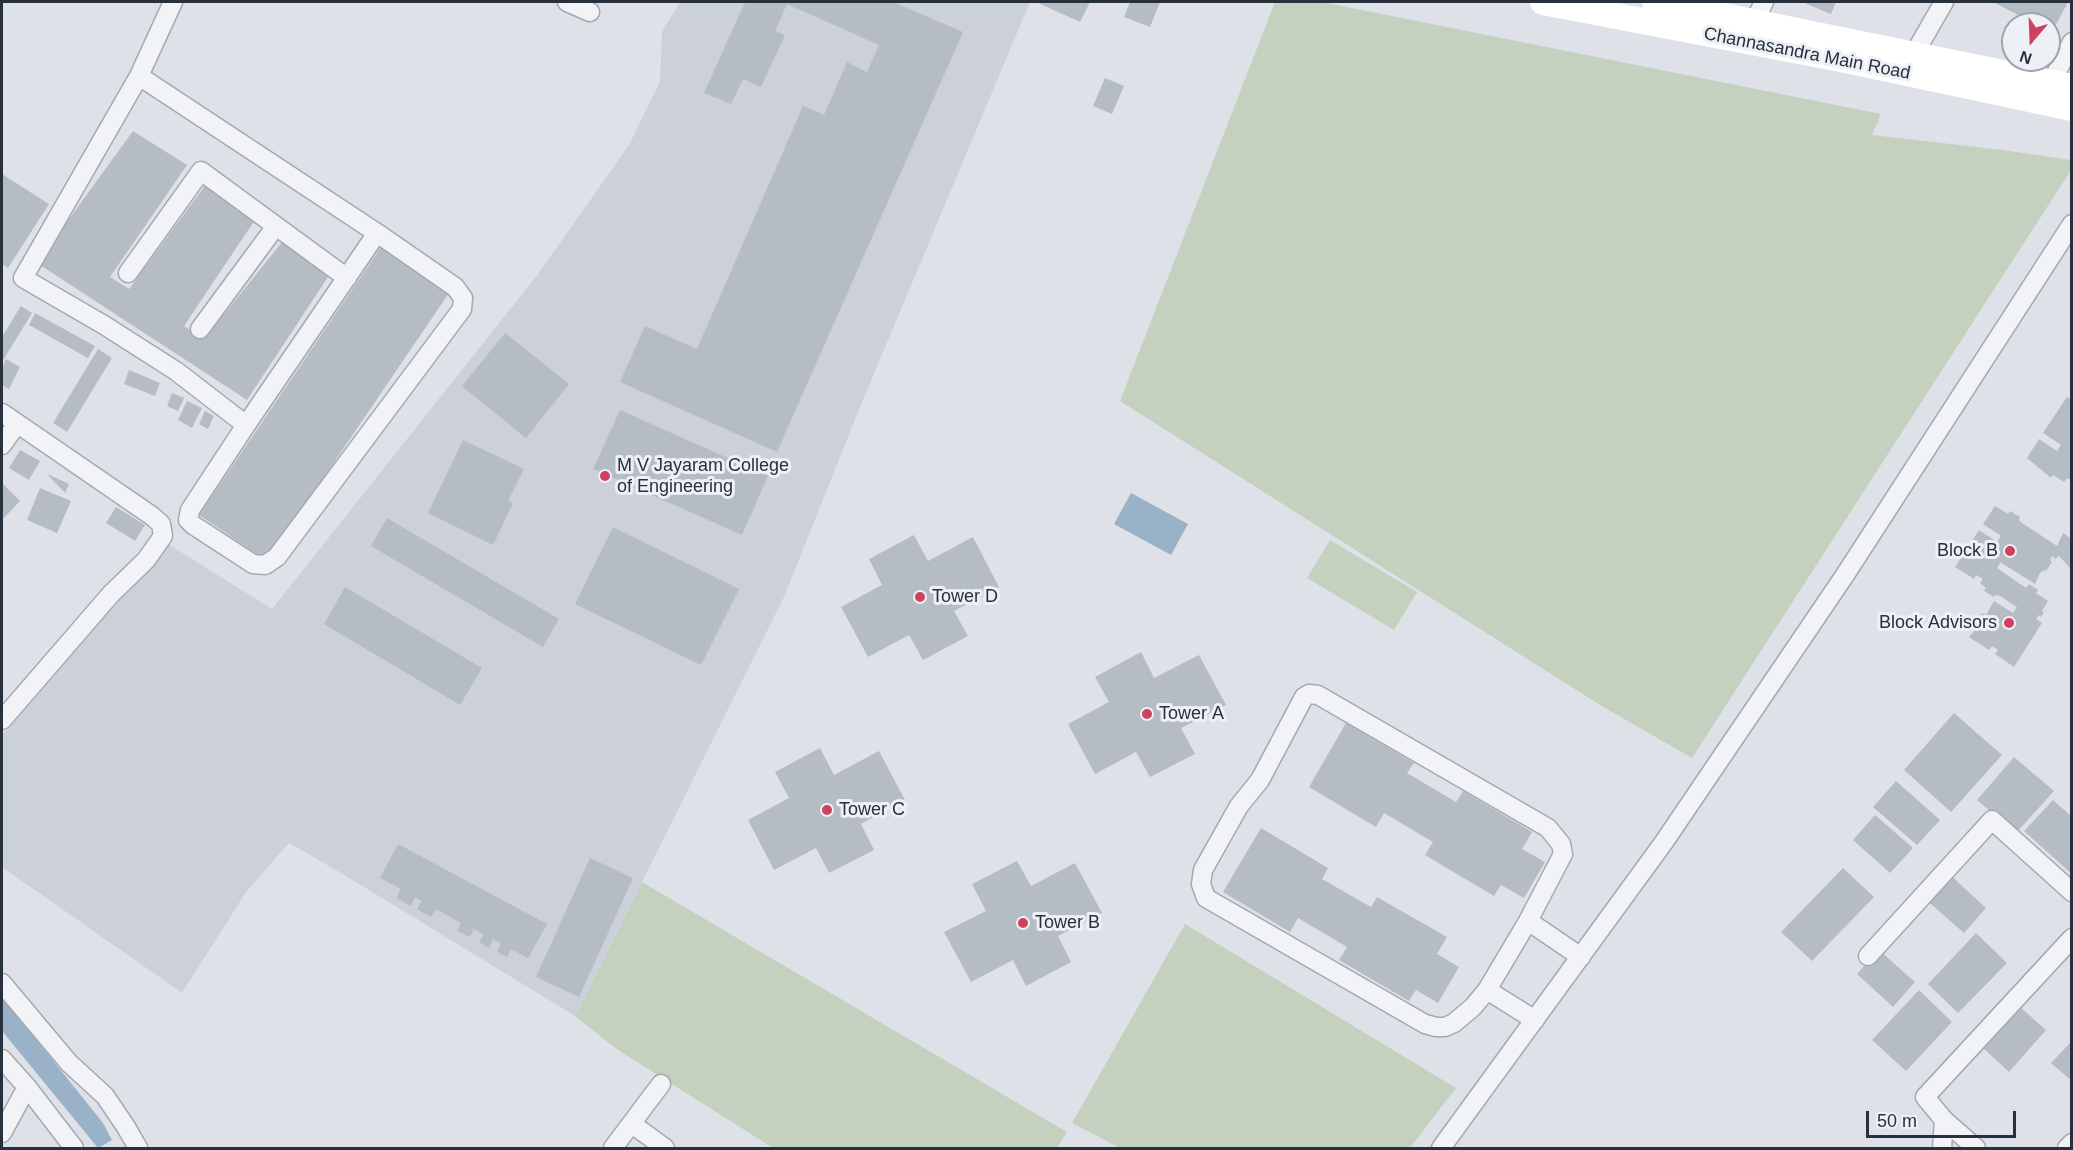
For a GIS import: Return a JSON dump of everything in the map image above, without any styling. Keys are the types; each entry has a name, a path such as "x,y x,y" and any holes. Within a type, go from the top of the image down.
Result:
{"main road":[{"name":"Channasandra Main Road","path":"1543,2 1841,59 2072,108"},
{"name":"Channasandra Main Road","path":"1654,2 1759,12 1914,54 2061,85"}],"street":[{"path":"173,2 139,76 23,278 104,325 176,371 246,425"},
{"path":"567,2 590,12"},
{"path":"1914,54 1944,2"},
{"path":"2061,85 2072,42"},
{"path":"139,76 378,233 455,287 463,298 462,309 277,557 265,565 253,564 193,525 188,520 190,510 378,233"},
{"path":"128,273 201,171 347,278"},
{"path":"1441,1149 1664,842 1845,575 2072,224"},
{"path":"200,329 276,226"},
{"path":"2,413 152,516 161,524 163,537 146,560 111,594 2,720"},
{"path":"2,445 17,424"},
{"path":"1309,694 1318,695 1555,834 1561,844 1563,854 1528,921 1487,990 1473,1007 1454,1023 1445,1027 1425,1024 1206,898 1201,884 1203,870 1239,806 1260,780 1304,697 1309,694"},
{"path":"1868,956 1992,820 2072,891"},
{"path":"1528,921 1581,957"},
{"path":"1976,1149 1944,1120 1925,1097 2072,938"},
{"path":"2,983 69,1063 105,1096 134,1146"},
{"path":"1487,990 1535,1020"},
{"path":"2,1059 27,1087 74,1149"},
{"path":"613,1149 661,1084"},
{"path":"2,1133 27,1087"},
{"path":"1942,1149 1944,1120"},
{"path":"632,1124 665,1149"},
{"path":"2067,1149 2072,1143"}],"shaded area":[{"name":"M V Jayaram College of Engineering","path":"680,2 1030,2 860,407 784,597 575,1016 289,843 246,892 182,993 2,867 2,735 168,544 272,609 538,274 629,145 660,81 662,32"}],"green space":[{"path":"1275,2 1322,2 1881,114 1872,135 2071,160 2071,170 1692,758 1600,705 1120,401"},
{"path":"1330,540 1417,592 1394,630 1307,578"},
{"path":"642,882 1067,1132 1057,1148 773,1148 618,1050 575,1016"},
{"path":"1185,924 1456,1088 1410,1148 1120,1148 1072,1123"}],"water":[{"path":"1131,493 1188,524 1171,555 1114,524"},
{"path":"2,997 103,1123 112,1140 98,1148 2,1031"}],"building":[{"path":"745,2 893,2 963,32 777,452 620,382 645,326 697,349 803,106 824,115 847,62 867,72 879,45 787,4 775,31 785,35 761,87 743,79 731,104 704,93"},
{"path":"1036,2 1090,2 1080,22"},
{"path":"1130,2 1160,2 1150,27 1124,17"},
{"path":"1802,2 1836,2 1831,14"},
{"path":"1993,2 2068,2 2061,15 2061,12 2013,12"},
{"path":"1105,78 1124,86 1112,114 1093,106"},
{"path":"133,131 187,165 110,277 129,289 207,183 257,217 184,326 204,339 283,241 328,277 247,400 37,263"},
{"path":"2,174 49,204 8,268 2,264"},
{"path":"381,247 449,293 267,561 199,515"},
{"path":"21,306 32,313 2,362 2,337"},
{"path":"35,313 95,346 88,358 29,325"},
{"path":"505,333 569,384 526,438 462,386"},
{"path":"98,349 112,358 67,432 53,423"},
{"path":"6,359 20,367 9,389 2,385 2,368"},
{"path":"129,370 160,383 155,396 124,384"},
{"path":"172,393 184,398 178,411 167,406"},
{"path":"2067,397 2072,400 2072,481 2067,478 2064,482 2053,475 2051,478 2027,458 2039,439 2057,451 2061,445 2043,433"},
{"path":"187,401 202,408 192,428 178,420"},
{"path":"620,410 768,476 742,535 593,469"},
{"path":"205,411 214,416 208,429 199,424"},
{"path":"463,440 524,469 508,501 513,503 493,545 428,513"},
{"path":"20,450 40,461 29,480 9,468"},
{"path":"47,474 69,484 65,493"},
{"path":"2,483 20,501 4,518 2,516"},
{"path":"40,488 71,501 57,533 27,520"},
{"path":"1995,506 2008,514 2010,511 2020,517 2019,520 2022,523 2057,546 2063,533 2072,539 2072,570 2061,558 2058,556 2056,559 2052,556 2050,560 2052,562 2046,571 2040,573 2035,584 2000,562 1997,568 2026,588 2029,584 2038,590 2036,593 2048,601 2041,617 2039,615 2036,619 2042,623 2014,667 1995,654 1998,650 1992,646 1989,650 1969,637 1977,628 1978,623 1976,622 1982,613 1986,615 1994,601 2013,613 2017,607 2000,596 1995,595 1994,597 1984,591 1986,588 1980,583 1983,579 1976,575 1974,579 1955,567 1979,530 1997,542 2001,536 1983,524"},
{"path":"116,507 145,525 135,541 106,523"},
{"path":"387,518 559,619 543,647 371,546"},
{"path":"613,527 739,589 701,665 575,604"},
{"name":"Tower D","path":"914,535 928,561 973,537 999,587 954,611 968,636 923,660 909,635 868,657 841,607 882,585 869,559"},
{"path":"345,587 482,668 460,705 324,624"},
{"name":"Tower A","path":"1141,652 1154,678 1199,655 1226,705 1181,728 1195,754 1150,777 1136,752 1095,774 1068,724 1109,702 1095,677"},
{"path":"1954,713 2002,755 1951,812 1904,770"},
{"path":"1346,723 1414,763 1407,773 1456,802 1463,791 1532,832 1522,849 1545,862 1524,898 1501,885 1494,896 1425,855 1433,842 1384,813 1376,827 1309,787"},
{"name":"Tower C","path":"820,748 834,775 879,751 905,800 861,824 874,850 829,873 816,848 774,870 748,820 789,798 775,772"},
{"path":"2014,757 2054,791 2016,833 1977,800"},
{"path":"1896,781 1940,820 1917,845 1873,807"},
{"path":"2053,800 2072,817 2072,874 2024,831"},
{"path":"1875,815 1913,848 1890,873 1853,840"},
{"path":"1261,828 1328,868 1322,879 1371,907 1377,897 1447,937 1437,954 1459,967 1438,1003 1416,990 1409,1001 1339,960 1347,947 1298,918 1290,932 1223,892"},
{"path":"398,844 547,924 528,958 511,949 507,957 497,952 501,943 493,939 489,948 479,942 484,935 474,929 470,937 457,931 461,923 436,909 431,917 417,909 422,901 415,897 411,906 396,898 401,889 380,878"},
{"path":"590,858 633,878 579,997 536,977"},
{"name":"Tower B","path":"1017,861 1031,886 1075,863 1102,913 1058,936 1071,962 1026,986 1013,960 971,982 944,932 986,911 972,884"},
{"path":"1843,868 1874,897 1812,961 1781,932"},
{"path":"1947,872 1986,908 1964,933 1924,898"},
{"path":"1976,933 2007,963 1958,1013 1928,984"},
{"path":"1879,950 1915,982 1893,1007 1857,974"},
{"path":"1919,990 1952,1022 1906,1071 1872,1040"},
{"path":"2019,1006 2046,1030 2009,1072 1982,1047"},
{"path":"2072,1041 2072,1081 2051,1063"}],"place":[{"name":"M V Jayaram College of Engineering","path":"605,476"},
{"name":"Block B","path":"2010,551"},
{"name":"Tower D","path":"920,597"},
{"name":"Block Advisors","path":"2009,623"},
{"name":"Tower A","path":"1147,714"},
{"name":"Tower C","path":"827,810"},
{"name":"Tower B","path":"1023,923"}]}
